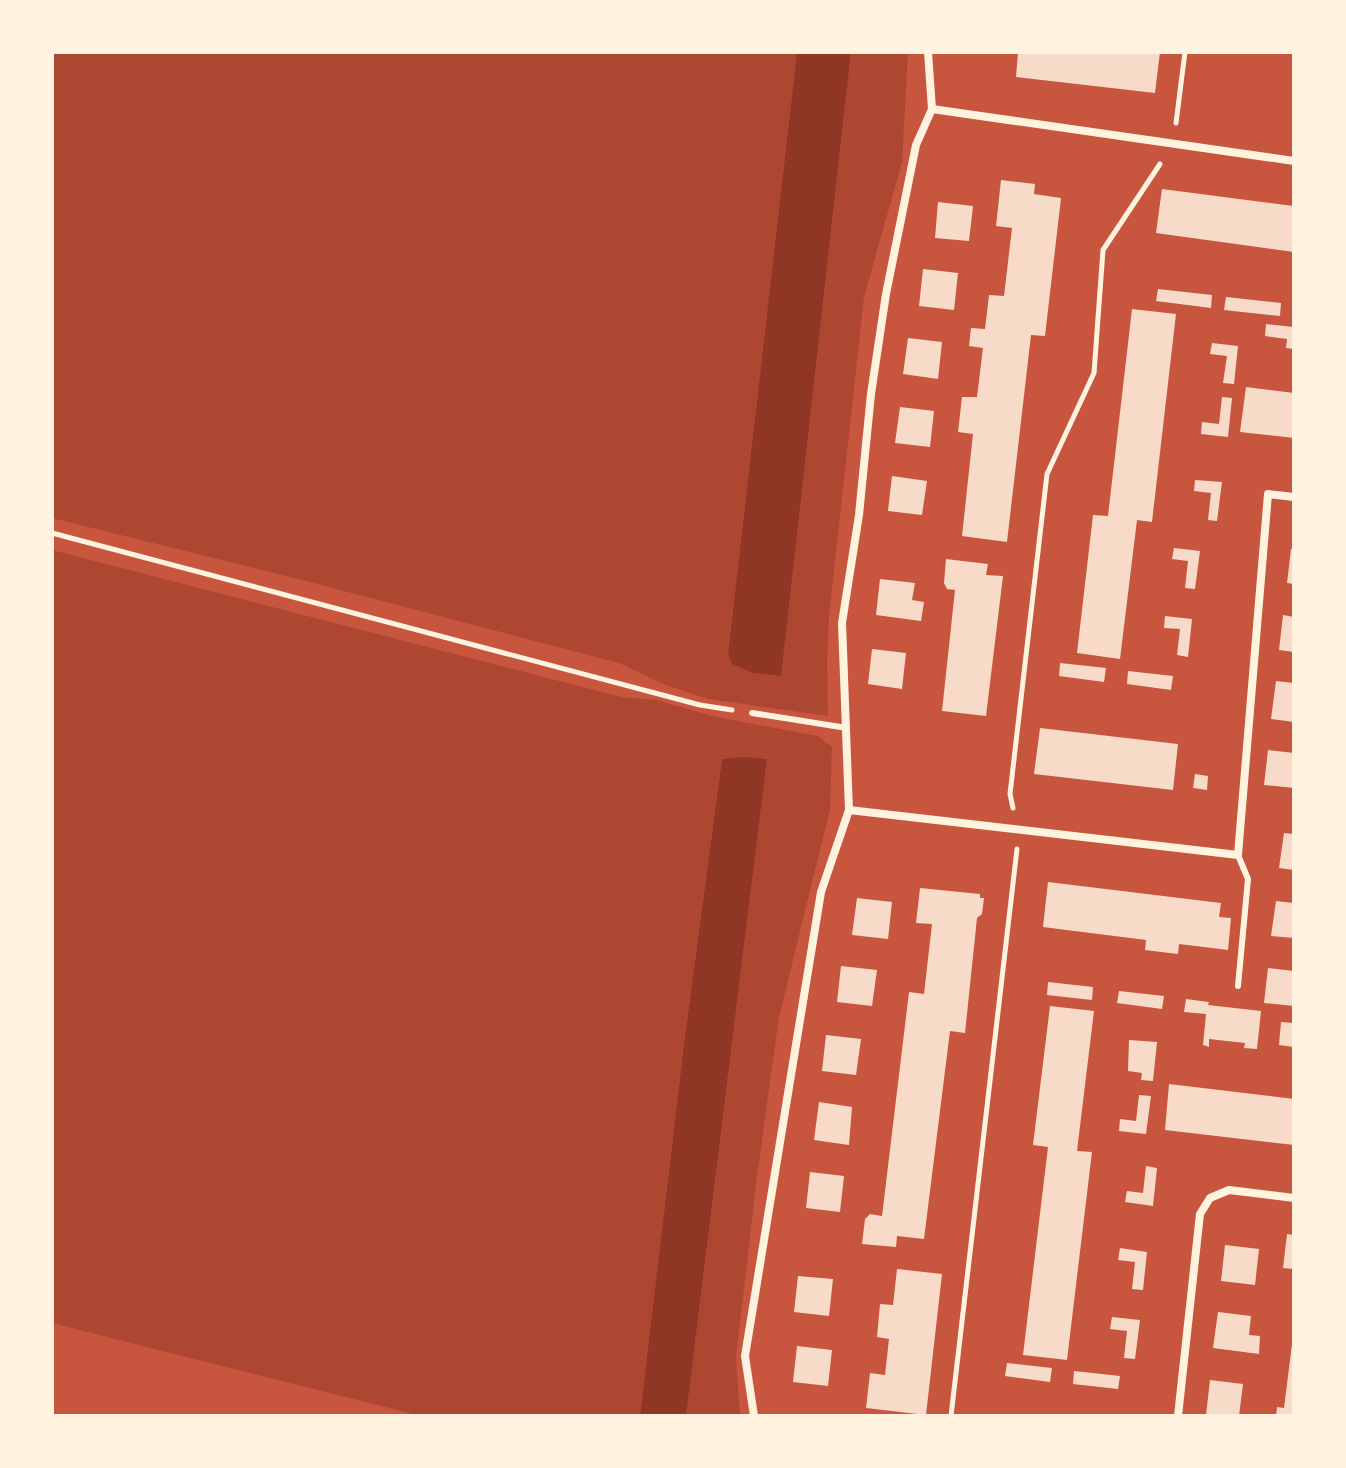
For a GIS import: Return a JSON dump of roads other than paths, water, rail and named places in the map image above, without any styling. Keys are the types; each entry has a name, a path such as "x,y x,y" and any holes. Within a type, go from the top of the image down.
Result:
{"street":[{"path":"754,1416 745,1356 821,892 849,810 842,623 859,515 871,394 886,294 916,145 932,109 928,52"},
{"path":"932,109 1294,161"},
{"path":"849,810 1238,855 1268,494 1294,497"},
{"path":"1178,1416 1200,1214 1210,1198 1229,1190 1294,1198"}],"lane":[{"path":"752,713 847,728"},
{"path":"1238,855 1248,879 1238,986"}]}
